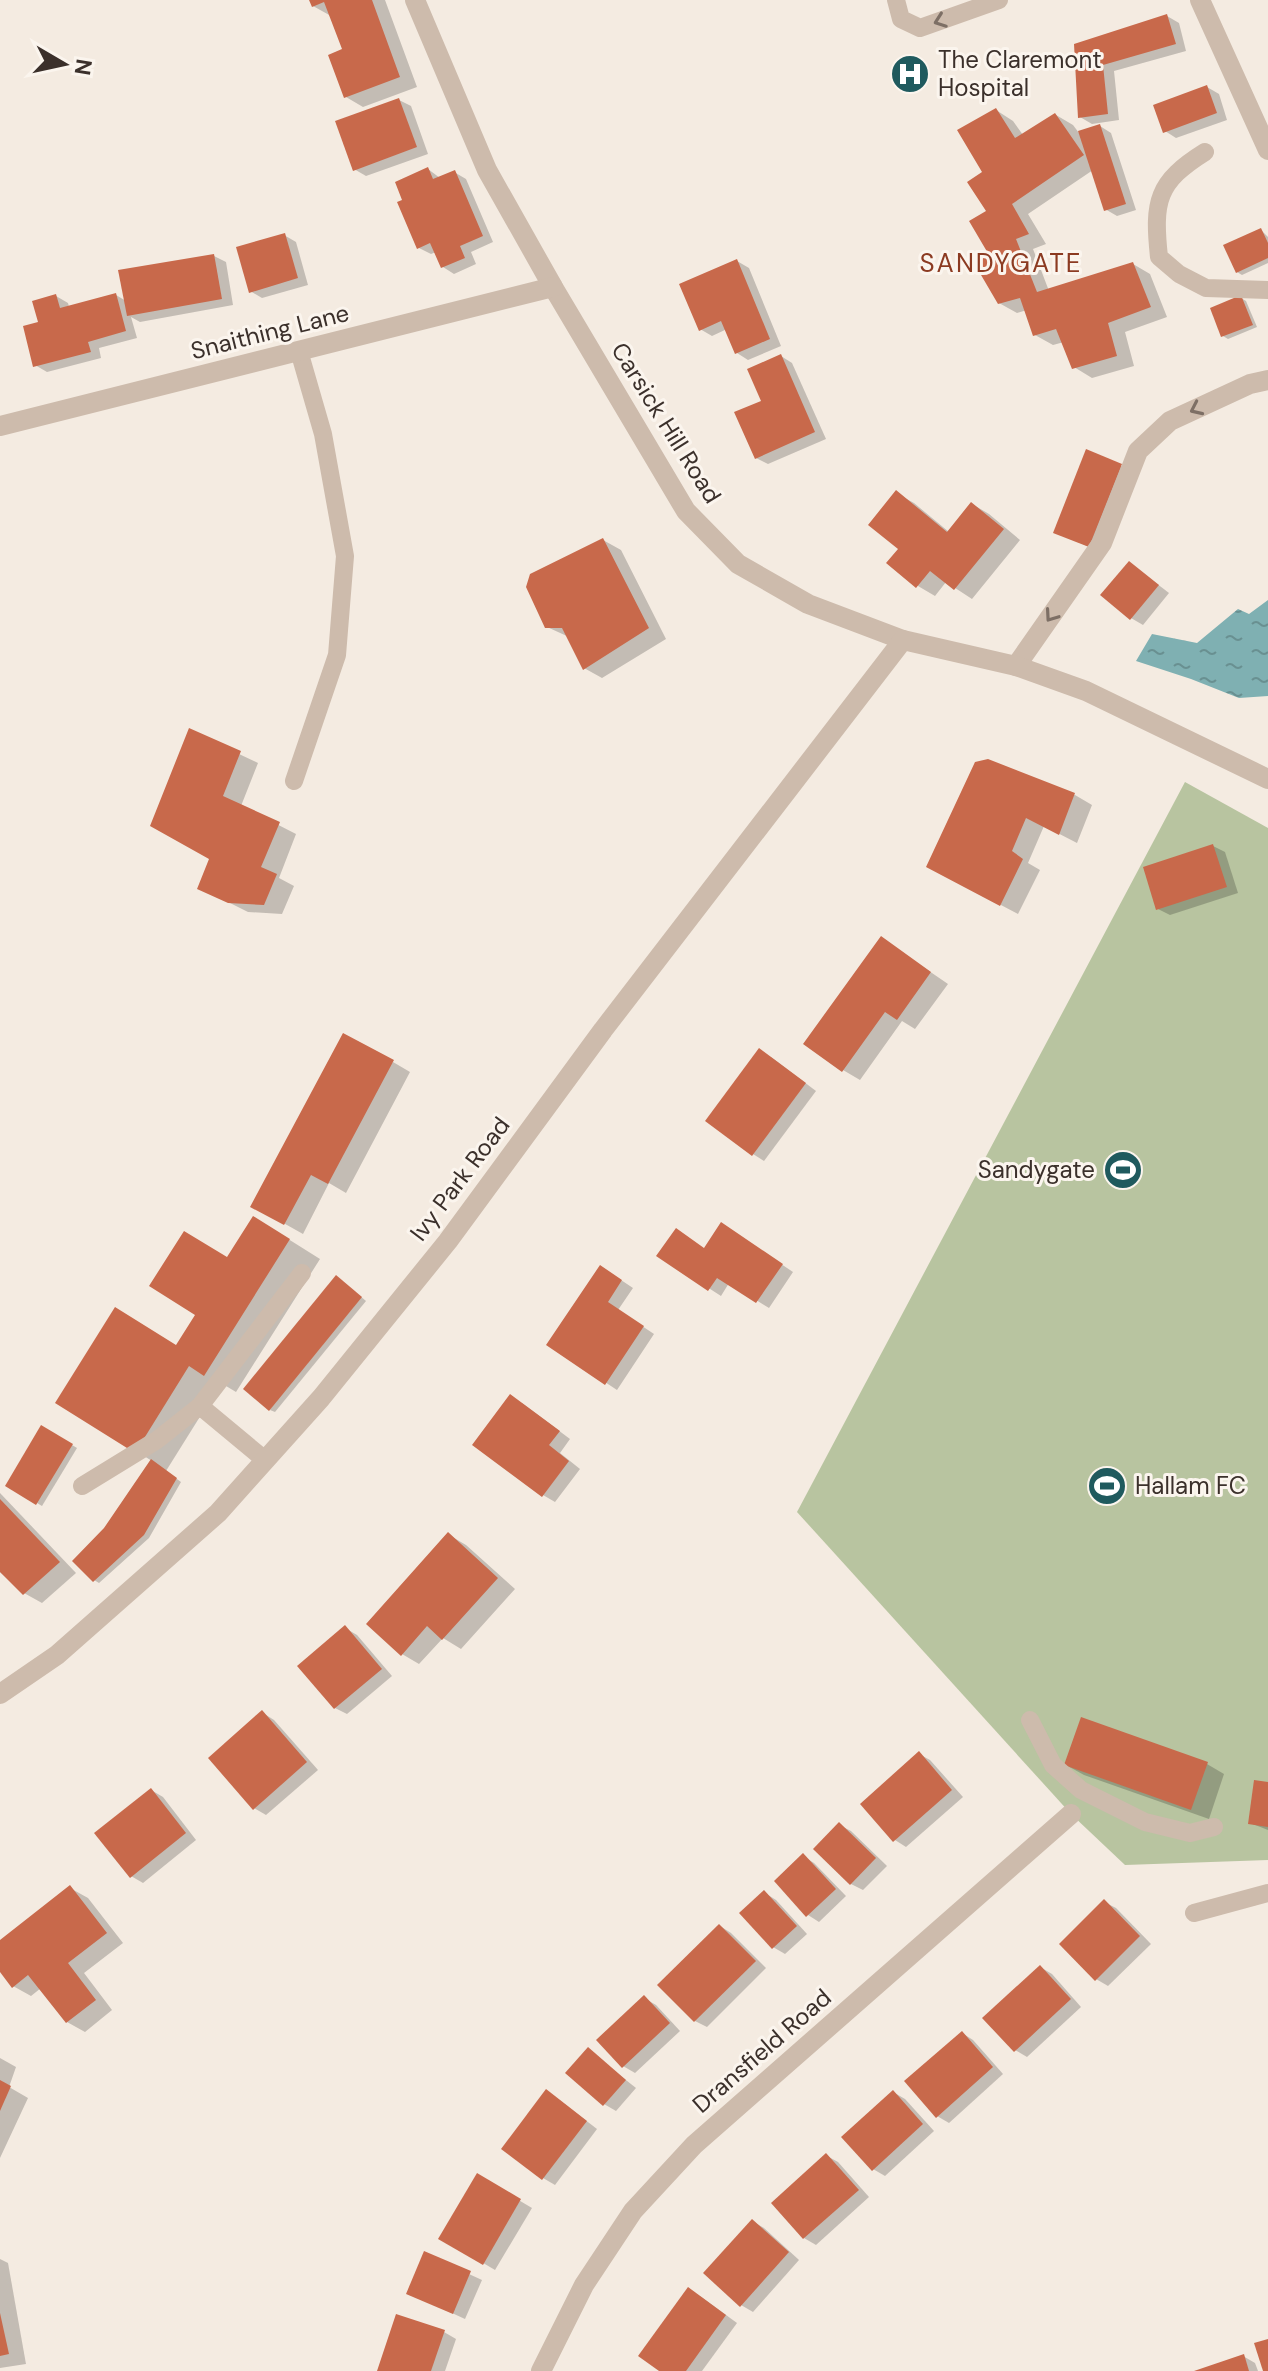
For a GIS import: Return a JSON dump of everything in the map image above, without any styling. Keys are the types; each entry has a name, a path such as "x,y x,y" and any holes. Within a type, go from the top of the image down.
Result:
{"street":[{"name":"Carsick Hill Road","path":"415,0 487,170 553,287 686,511 738,564 808,604 903,640 1016,666 1086,691 1268,779"},
{"path":"1200,0 1268,150"},
{"name":"Snaithing Lane","path":"0,426 553,287"},
{"path":"1016,666 1102,543 1138,451 1170,421 1250,384 1268,380"},
{"name":"Ivy Park Road","path":"0,1694 57,1655 218,1513 321,1398 448,1241 603,1030 903,640"},
{"name":"Dransfield Road","path":"541,2371 584,2285 633,2211 694,2145 1071,1814"}],"lane":[{"path":"896,0 901,19 920,28 999,0"},
{"path":"1205,152 1181,167 1160,193 1155,224 1159,257 1179,274 1206,288 1268,290"},
{"path":"294,781 337,655 345,556 323,434 299,351"},
{"path":"82,1486 157,1440 200,1406 302,1273"},
{"path":"200,1406 265,1460"},
{"path":"1030,1720 1053,1765 1081,1790 1145,1822 1190,1833 1214,1827"},
{"path":"1071,1814 1093,1796"},
{"path":"1194,1913 1268,1893"}],"green space":[{"name":"Sandygate","path":"1185,782 1268,828 1268,1860 1125,1865 1071,1814 797,1512"}],"water":[{"path":"1268,600 1268,696 1239,698 1136,661 1152,634 1197,643 1238,609 1249,614"}],"building":[{"path":"309,0 372,0 400,77 344,98 328,55 342,49 324,2 312,7"},
{"path":"1167,14 1176,44 1103,65 1108,114 1078,118 1074,44"},
{"path":"1207,85 1217,113 1163,133 1153,105"},
{"path":"399,98 417,147 353,171 335,121"},
{"path":"996,108 1015,138 1055,113 1084,155 1012,204 1029,234 1016,239 1037,292 1133,262 1151,307 1108,323 1117,356 1072,369 1056,329 1033,336 1020,298 998,304 974,263 989,255 969,221 986,211 967,182 982,172 957,130"},
{"path":"1100,124 1126,204 1104,211 1078,131"},
{"path":"428,167 433,179 455,170 483,236 460,246 465,258 441,268 430,243 417,249 397,202 402,200 395,182"},
{"path":"1261,228 1268,243 1268,258 1236,273 1223,245"},
{"path":"285,233 298,278 249,293 236,247"},
{"path":"214,254 222,299 127,316 118,270"},
{"path":"737,259 770,339 735,354 721,321 699,331 679,284"},
{"path":"116,293 126,331 88,342 91,352 33,367 23,326 38,322 32,301 56,294 60,308"},
{"path":"1241,295 1253,325 1221,337 1210,308"},
{"path":"781,354 815,432 755,459 734,412 761,401 747,369"},
{"path":"1086,449 1122,464 1089,547 1053,533"},
{"path":"896,490 947,532 971,502 1004,529 954,590 930,571 916,588 886,563 898,549 868,525"},
{"path":"603,538 649,628 583,670 562,628 545,628 526,587 530,574"},
{"path":"1129,561 1159,585 1130,620 1100,595"},
{"path":"189,728 241,751 223,796 280,822 261,867 277,874 264,905 228,903 197,889 209,859 150,826"},
{"path":"988,759 1075,793 1059,835 1026,818 1012,851 1023,859 1000,906 926,867 975,762"},
{"path":"1213,844 1227,887 1156,910 1143,867"},
{"path":"881,936 931,972 897,1020 885,1012 842,1072 803,1044"},
{"path":"343,1033 394,1060 328,1184 311,1175 284,1225 250,1207"},
{"path":"759,1048 806,1083 752,1156 705,1121"},
{"path":"253,1216 290,1239 204,1376 189,1366 135,1453 55,1403 115,1307 176,1345 195,1315 149,1286 184,1231 227,1257"},
{"path":"721,1222 783,1264 756,1303 717,1278 708,1291 656,1256 676,1228 704,1248"},
{"path":"600,1265 622,1280 608,1302 644,1326 605,1385 546,1345"},
{"path":"336,1275 362,1297 269,1411 243,1389"},
{"path":"510,1394 560,1431 549,1445 569,1461 542,1497 472,1445"},
{"path":"41,1425 73,1444 36,1505 5,1486"},
{"path":"151,1459 177,1478 144,1535 93,1582 72,1561 104,1528"},
{"path":"0,1499 60,1562 23,1595 0,1572"},
{"path":"448,1532 498,1578 442,1640 427,1626 401,1656 366,1624"},
{"path":"345,1625 382,1669 334,1709 297,1666"},
{"path":"262,1710 307,1762 253,1810 208,1758"},
{"path":"1081,1717 1208,1762 1191,1810 1064,1765"},
{"path":"919,1751 952,1790 893,1842 860,1804"},
{"path":"1254,1780 1268,1782 1268,1827 1248,1824"},
{"path":"151,1788 186,1833 130,1878 94,1833"},
{"path":"839,1822 876,1858 850,1885 813,1849"},
{"path":"803,1853 836,1889 806,1917 774,1881"},
{"path":"70,1885 107,1933 68,1963 96,2000 66,2023 28,1975 12,1988 0,1972 0,1940"},
{"path":"764,1890 797,1926 772,1949 739,1913"},
{"path":"1104,1899 1140,1936 1095,1981 1059,1944"},
{"path":"719,1924 756,1961 694,2022 657,1985"},
{"path":"1040,1965 1071,1999 1014,2052 982,2018"},
{"path":"644,1995 670,2023 622,2068 596,2040"},
{"path":"962,2031 993,2067 936,2118 904,2081"},
{"path":"588,2047 626,2080 603,2106 565,2073"},
{"path":"0,2080 11,2086 0,2111"},
{"path":"546,2089 587,2121 542,2180 501,2149"},
{"path":"893,2090 923,2124 872,2171 841,2137"},
{"path":"826,2153 859,2190 803,2239 771,2203"},
{"path":"477,2173 521,2199 483,2265 438,2239"},
{"path":"752,2219 789,2252 740,2307 703,2273"},
{"path":"424,2251 471,2271 453,2314 406,2294"},
{"path":"688,2287 726,2315 686,2371 659,2371 638,2356"},
{"path":"0,2313 9,2354 0,2356"},
{"path":"396,2314 445,2330 431,2371 377,2371"},
{"path":"1268,2339 1268,2371 1263,2371 1254,2343"},
{"path":"1244,2354 1249,2371 1194,2371"}],"place":[{"name":"The Claremont Hospital","path":"910,74"},
{"name":"Sandygate","path":"1123,1170"},
{"name":"Hallam FC","path":"1107,1486"}],"district":[{"name":"SANDYGATE","path":"1001,263"}]}
